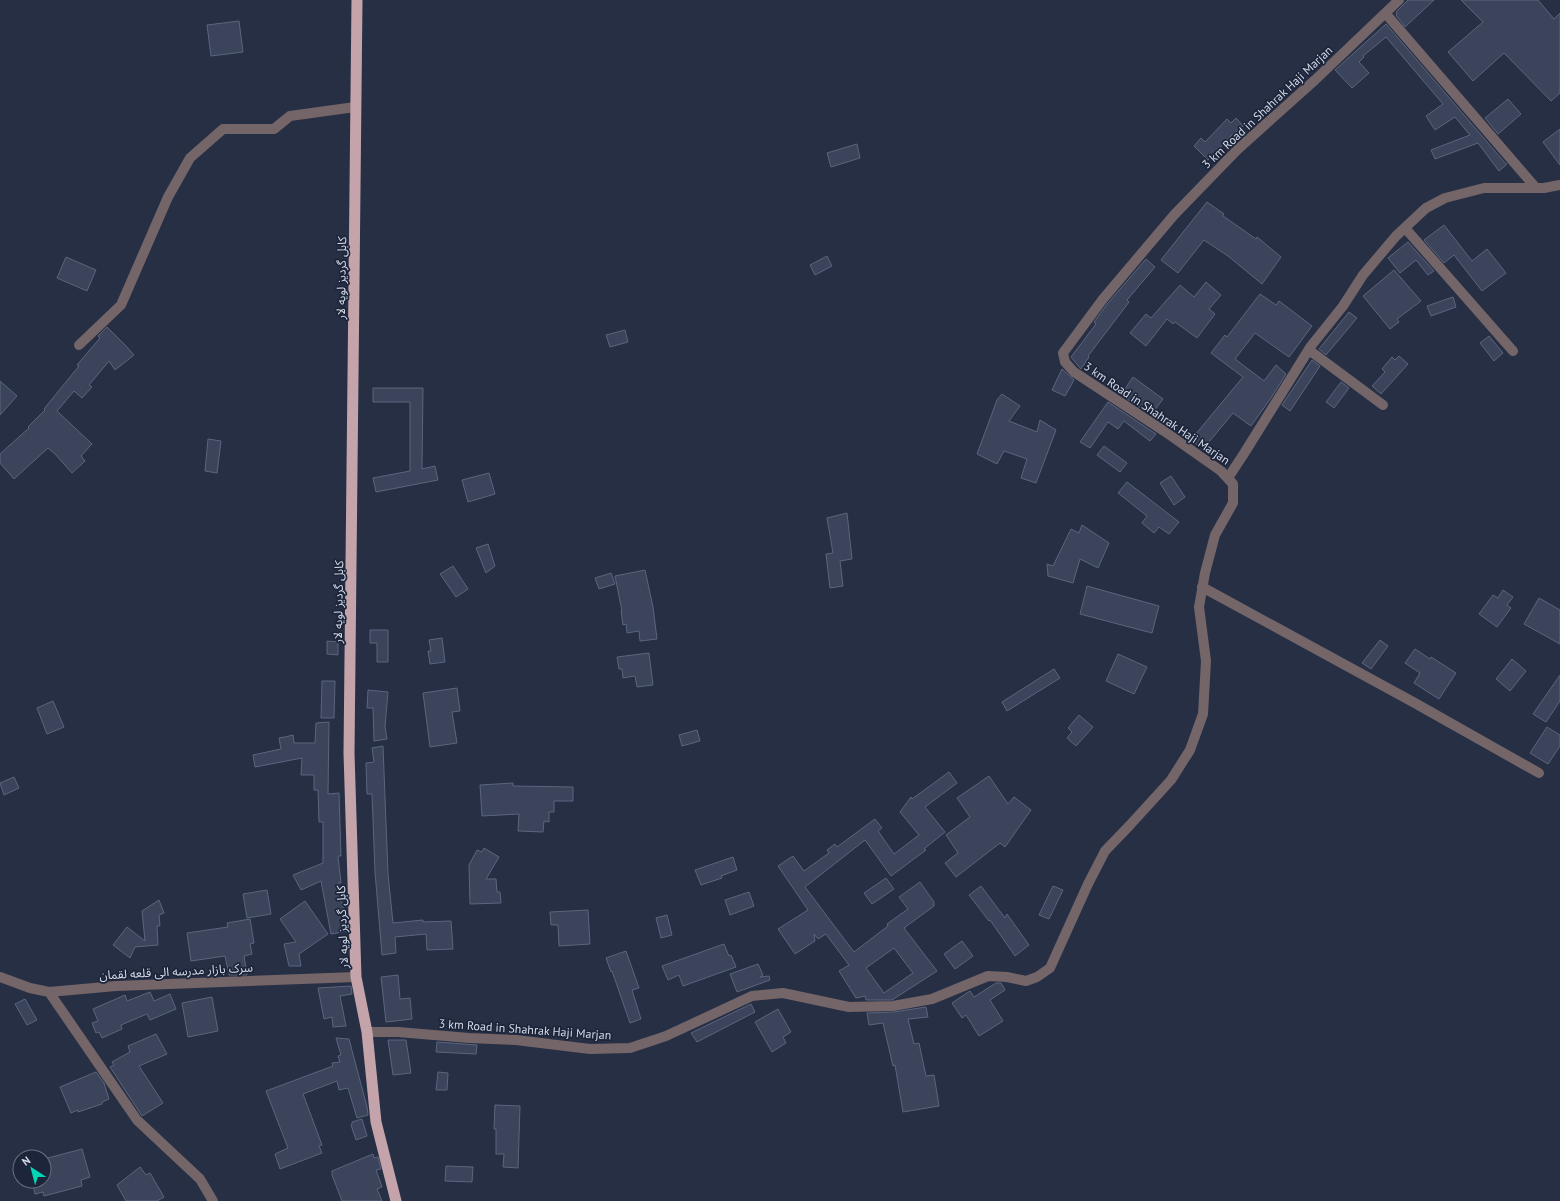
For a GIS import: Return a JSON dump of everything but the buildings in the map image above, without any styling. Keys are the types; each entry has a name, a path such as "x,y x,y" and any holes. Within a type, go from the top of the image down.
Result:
{"highway":[{"name":"کابل گردیز لویه لار","path":"357,0 349,753 356,977 367,1032 376,1122 396,1201"}],"street":[{"name":"3 km Road in Shahrak Haji Marjan","path":"367,1032 398,1032 516,1040 590,1049 630,1048 666,1036 752,996 783,993 849,1007 893,1006 932,999 988,976 1007,977 1026,981 1037,978 1050,968 1081,898 1105,851 1171,780 1190,750 1203,714 1206,661 1199,607 1202,587 1215,535 1233,503 1233,484 1221,471 1164,431 1074,372 1066,362 1063,353 1103,299 1174,215 1237,150 1386,14 1399,0"},
{"path":"1386,14 1536,188"},
{"path":"80,345 121,305 168,197 182,171 190,158 223,129 274,129 290,116 355,107"},
{"path":"1228,478 1309,350 1343,306 1363,275 1405,228 1426,208 1445,198 1484,188 1544,188 1560,184"},
{"path":"1405,228 1513,351"},
{"path":"1309,350 1383,405"},
{"path":"1202,587 1413,702 1539,773"},
{"name":"سرک بازار مدرسه الی قلعه لقمان","path":"0,977 30,988 49,992 116,986 356,977"},
{"path":"49,992 137,1120 200,1179 213,1201"}]}
